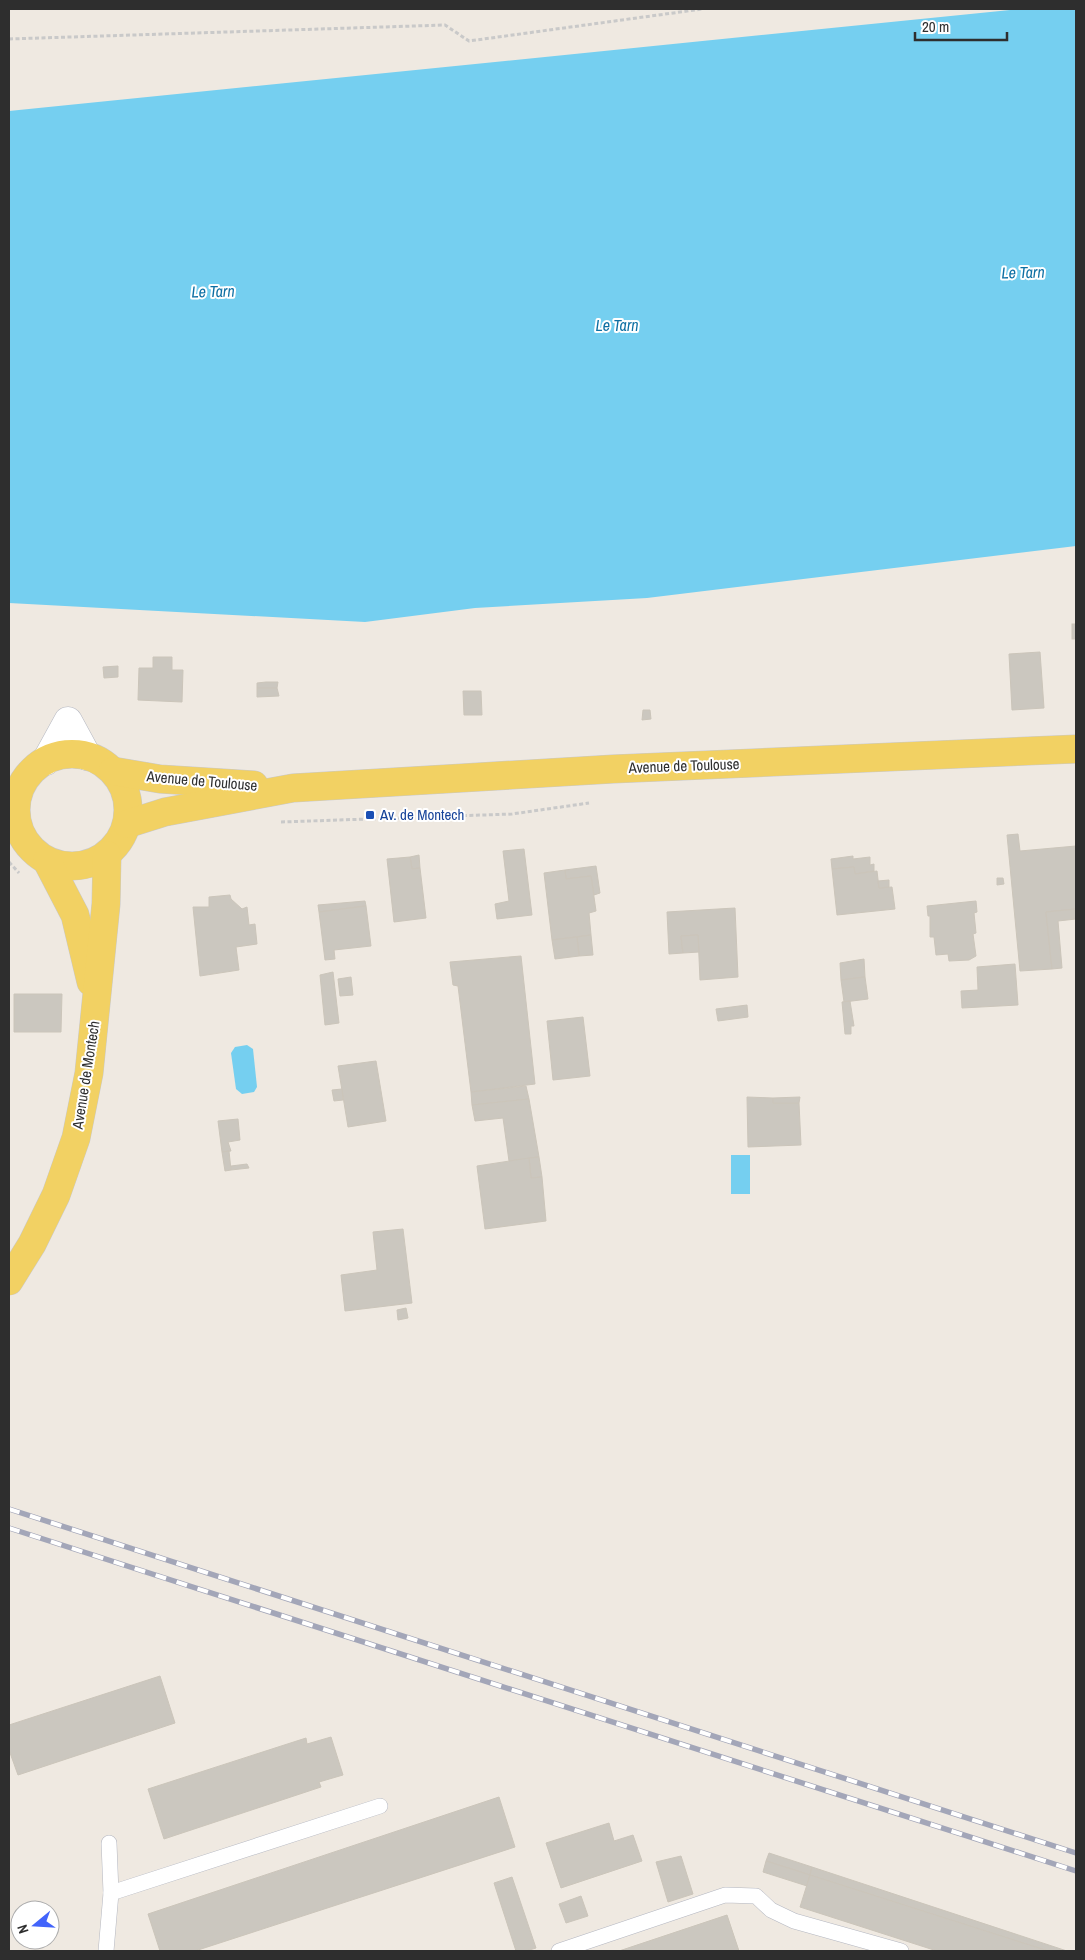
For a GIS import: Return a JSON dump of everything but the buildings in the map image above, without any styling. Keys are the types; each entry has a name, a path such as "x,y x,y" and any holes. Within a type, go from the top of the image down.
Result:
{"main road":[{"name":"Avenue de Toulouse","path":"127,824 166,812 293,788 623,768 1076,750"},
{"path":"80,754 98,760 112,771 123,786 128,805 127,824 120,841 107,855 94,863 63,866 48,861 33,851 16,835 16,804 20,788 28,772 61,755 80,754"},
{"name":"Avenue de Toulouse","path":"112,771 160,778 293,788"},
{"name":"Avenue de Montech","path":"9,1281 32,1244 56,1195 76,1138 89,1074 106,904 107,855"},
{"name":"Avenue de Montech","path":"48,861 75,914 96,1003"}],"lane":[{"path":"111,1893 380,1806"},
{"path":"106,1951 111,1893 109,1843"},
{"path":"560,1951 725,1895 756,1896 771,1910 794,1922 901,1951"}],"path":[{"path":"9,39 445,25 469,41 702,9"},
{"path":"275,822 502,814 597,802"}],"water":[{"name":"Le Tarn","path":"1010,10 1076,10 1076,546 647,598 475,608 365,622 9,603 9,111"},
{"path":"247,1045 253,1049 257,1087 254,1092 242,1094 236,1089 231,1053 235,1047"},
{"path":"731,1155 750,1155 750,1194 731,1194"}],"railway":[{"path":"9,1509 1076,1853"},
{"path":"9,1528 1076,1871"}],"place":[{"name":"Av. de Montech","path":"370,815"}]}
